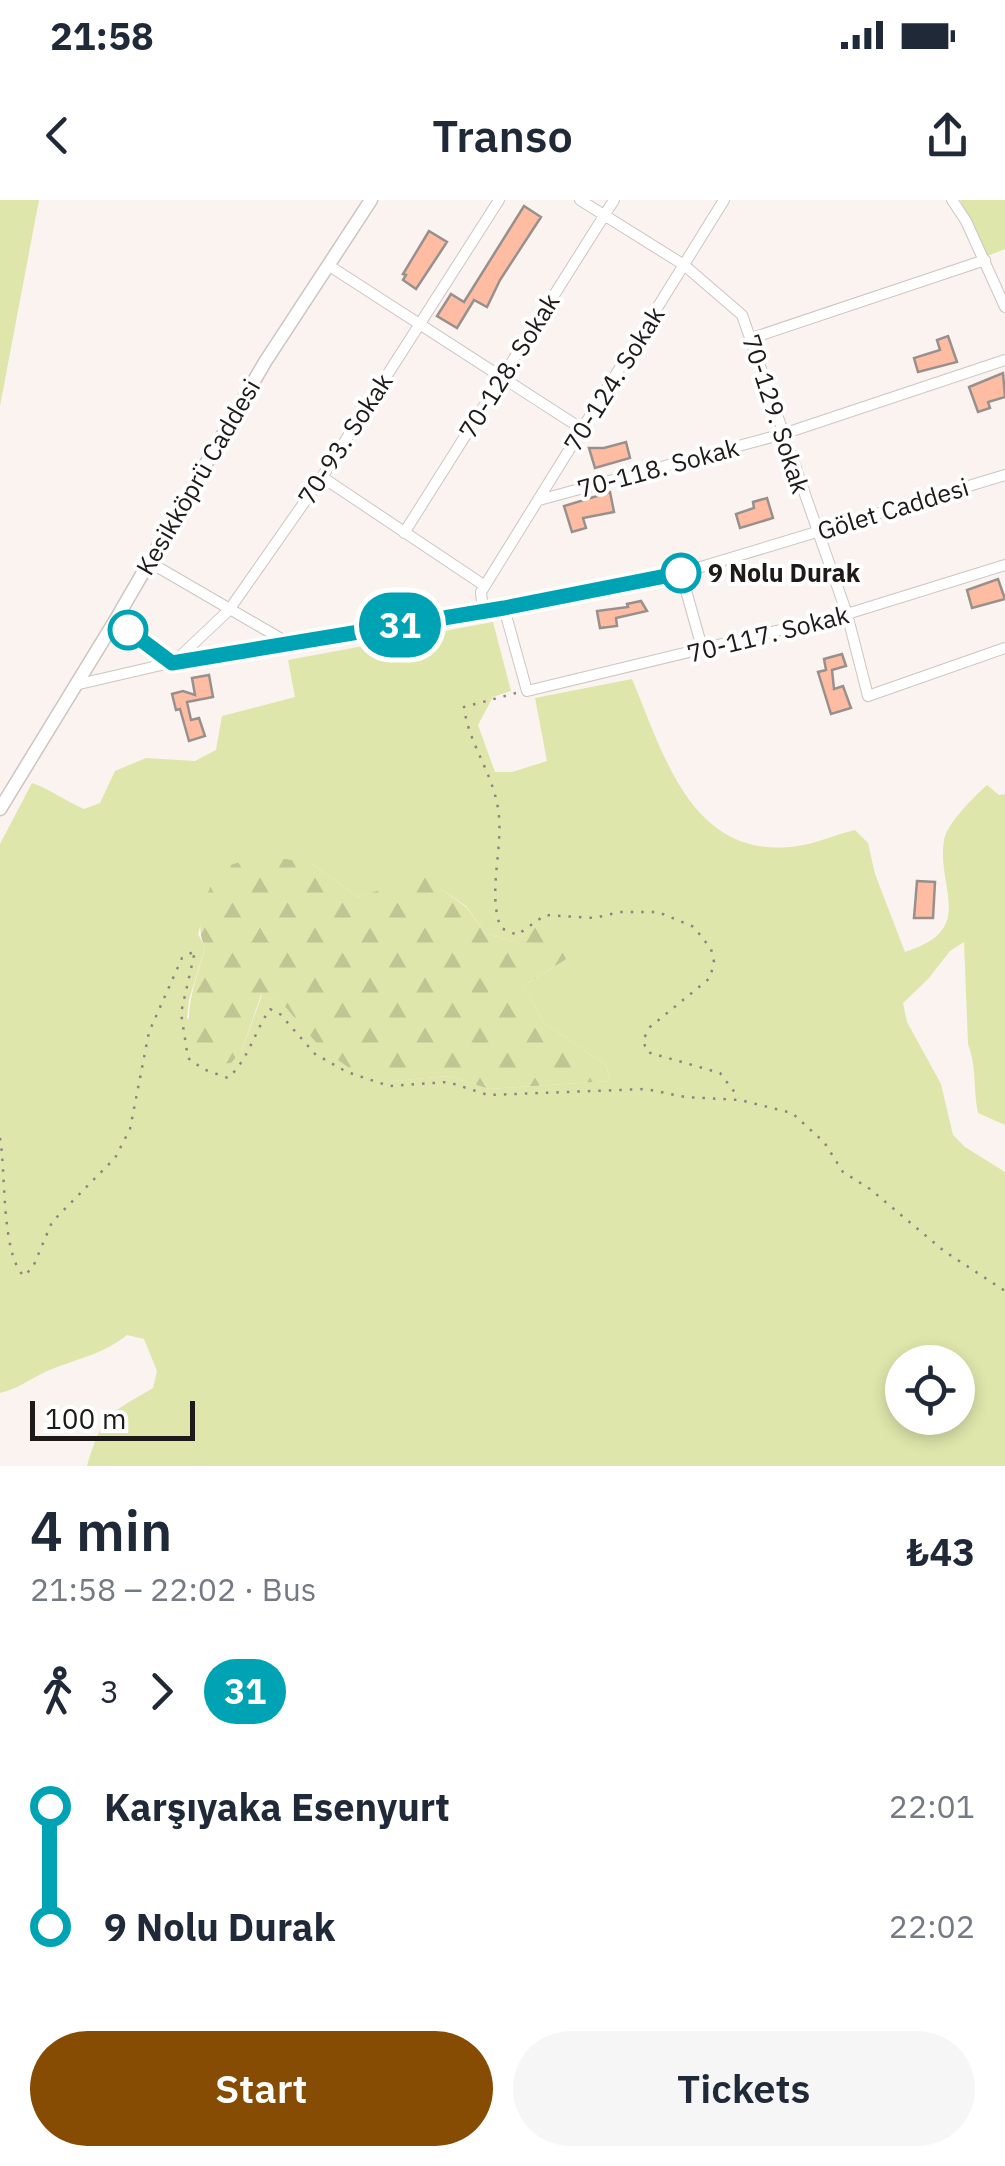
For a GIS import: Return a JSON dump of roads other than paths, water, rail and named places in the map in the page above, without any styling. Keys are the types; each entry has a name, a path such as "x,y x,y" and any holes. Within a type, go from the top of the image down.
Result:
{"street":[{"name":"Kesikköprü Caddesi","path":"0,809 115,621 265,362 371,200"},
{"name":"70-93. Sokak","path":"172,663 229,610 322,478 499,200"},
{"name":"70-129. Sokak","path":"580,200 684,265 742,315 846,614 868,696 1005,648"},
{"name":"70-128. Sokak","path":"404,532 614,200"},
{"name":"70-124. Sokak","path":"483,612 481,592 724,200"},
{"path":"952,200 1005,307"},
{"path":"752,338 984,260"},
{"path":"328,265 582,429"},
{"name":"70-118. Sokak","path":"539,500 783,434 1005,360"},
{"name":"Gölet Caddesi","path":"75,685 172,663 483,612 681,573 1005,474"},
{"path":"322,478 485,586"},
{"path":"149,562 290,644"},
{"name":"70-117. Sokak","path":"504,608 527,691 846,614 1005,565"},
{"path":"681,573 702,651"},
{"path":"115,621 172,663"}],"place":[{"name":"9 Nolu Durak","path":"681,573"}]}
